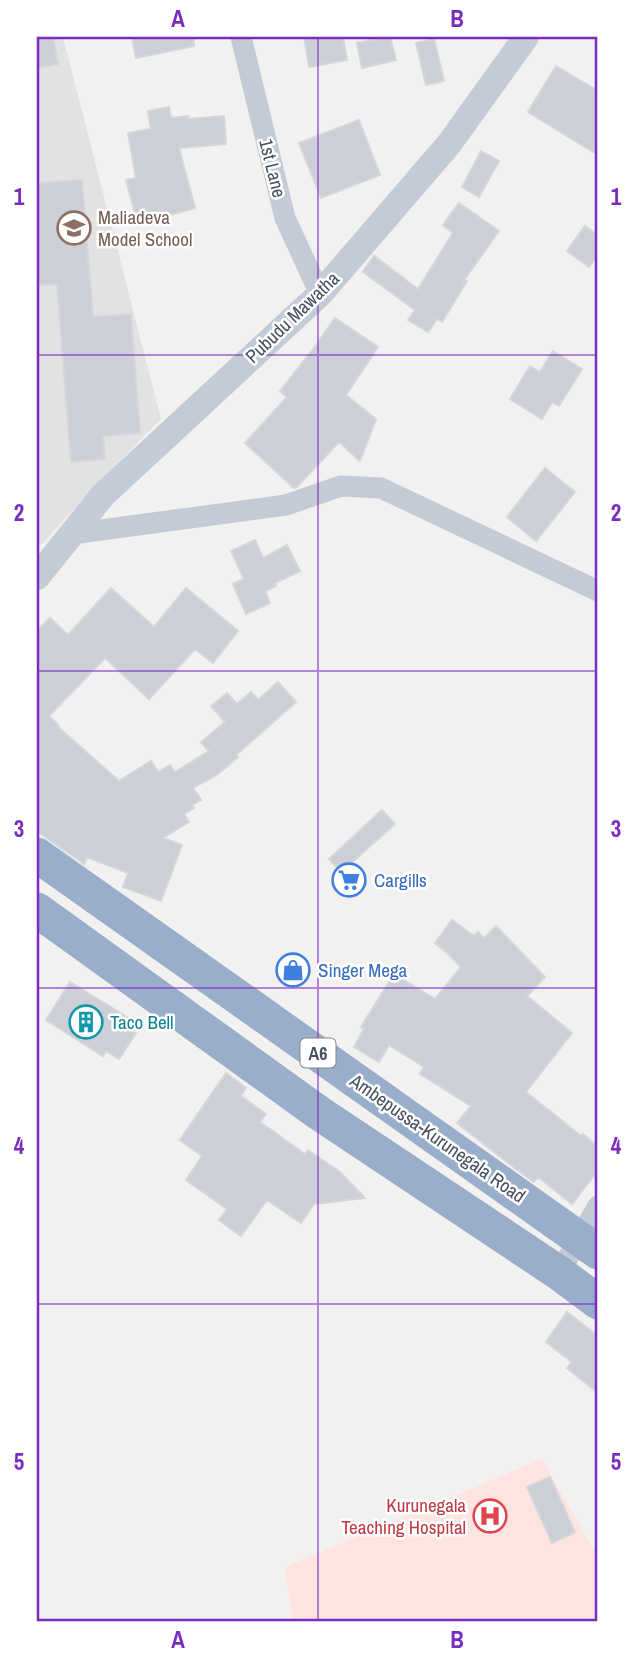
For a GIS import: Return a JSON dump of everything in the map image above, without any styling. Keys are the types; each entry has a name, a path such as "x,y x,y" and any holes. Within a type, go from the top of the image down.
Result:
{"highway":[{"name":"Ambepussa-Kurunegala Road","path":"37,855 589,1245"},
{"name":"A6","path":"37,910 319,1113 559,1273 598,1302"}],"street":[{"name":"1st Lane","path":"241,37 285,218 320,294"},
{"name":"Pubudu Mawatha","path":"37,577 103,495 320,294 449,144 526,37"},
{"path":"71,534 286,505 341,486 381,488 598,592"},
{"path":"559,1273 589,1245 598,1206"}],"shaded area":[{"name":"Maliadeva Model School","path":"37,37 63,37 161,419 37,549"},
{"name":"Kurunegala Teaching Hospital","path":"542,1459 598,1555 598,1622 293,1622 285,1567"}],"building":[{"path":"37,37 53,37 58,64 37,68"},
{"path":"132,37 193,37 194,46 136,58"},
{"path":"304,37 343,37 347,60 309,67"},
{"path":"390,37 396,60 362,68 357,43"},
{"path":"434,39 444,81 426,85 416,43"},
{"path":"556,66 598,91 598,155 528,112"},
{"path":"169,107 171,118 224,116 226,144 179,148 195,208 138,224 126,180 136,178 128,133 151,129 148,111"},
{"path":"359,120 380,175 321,198 299,143"},
{"path":"481,151 499,161 479,197 462,187"},
{"path":"82,180 93,317 131,314 140,433 103,436 105,459 71,462 57,284 37,285 37,183"},
{"path":"459,203 499,231 464,280 467,281 442,322 437,319 428,332 408,320 415,310 363,272 374,256 418,289 453,233 443,225"},
{"path":"585,226 598,236 598,254 589,267 567,251"},
{"path":"335,318 378,347 346,395 376,419 360,461 339,442 294,488 245,443 287,397 280,391"},
{"path":"553,351 582,369 559,406 552,402 542,419 510,399 530,366 540,372"},
{"path":"545,468 575,492 536,541 507,517"},
{"path":"255,540 263,558 287,545 300,571 265,591 270,603 246,614 233,584 244,579 231,551"},
{"path":"111,588 154,627 186,588 238,631 213,663 195,649 149,699 105,658 49,716 119,781 151,761 158,772 170,765 175,772 209,751 201,742 225,722 211,706 227,693 237,704 251,692 258,700 278,682 296,702 218,774 193,788 201,800 184,814 189,822 163,838 182,845 161,901 123,887 128,873 87,857 84,864 37,831 37,631 50,618 68,635"},
{"path":"382,810 395,824 341,872 329,859"},
{"path":"452,920 474,936 478,932 484,938 496,926 545,977 527,996 572,1033 526,1092 598,1147 598,1170 572,1204 538,1177 534,1182 457,1123 471,1106 420,1074 424,1067 389,1045 379,1062 354,1047 364,1029 361,1027 394,974 435,999 461,967 435,943"},
{"name":"Taco Bell","path":"70,982 127,1017 122,1025 136,1033 119,1059 106,1051 103,1056 46,1020"},
{"path":"226,1073 246,1088 241,1096 266,1114 260,1122 305,1154 308,1150 340,1172 365,1198 314,1204 301,1223 267,1200 241,1236 219,1220 227,1209 186,1180 202,1156 180,1140"},
{"path":"567,1312 598,1336 598,1393 567,1368 572,1362 546,1342"},
{"path":"550,1477 575,1532 552,1543 527,1487"}],"place":[{"name":"Maliadeva Model School","path":"74,228"},
{"name":"Cargills","path":"349,880"},
{"name":"Singer Mega","path":"293,970"},
{"name":"Taco Bell","path":"86,1022"},
{"name":"Kurunegala Teaching Hospital","path":"490,1516"}]}
